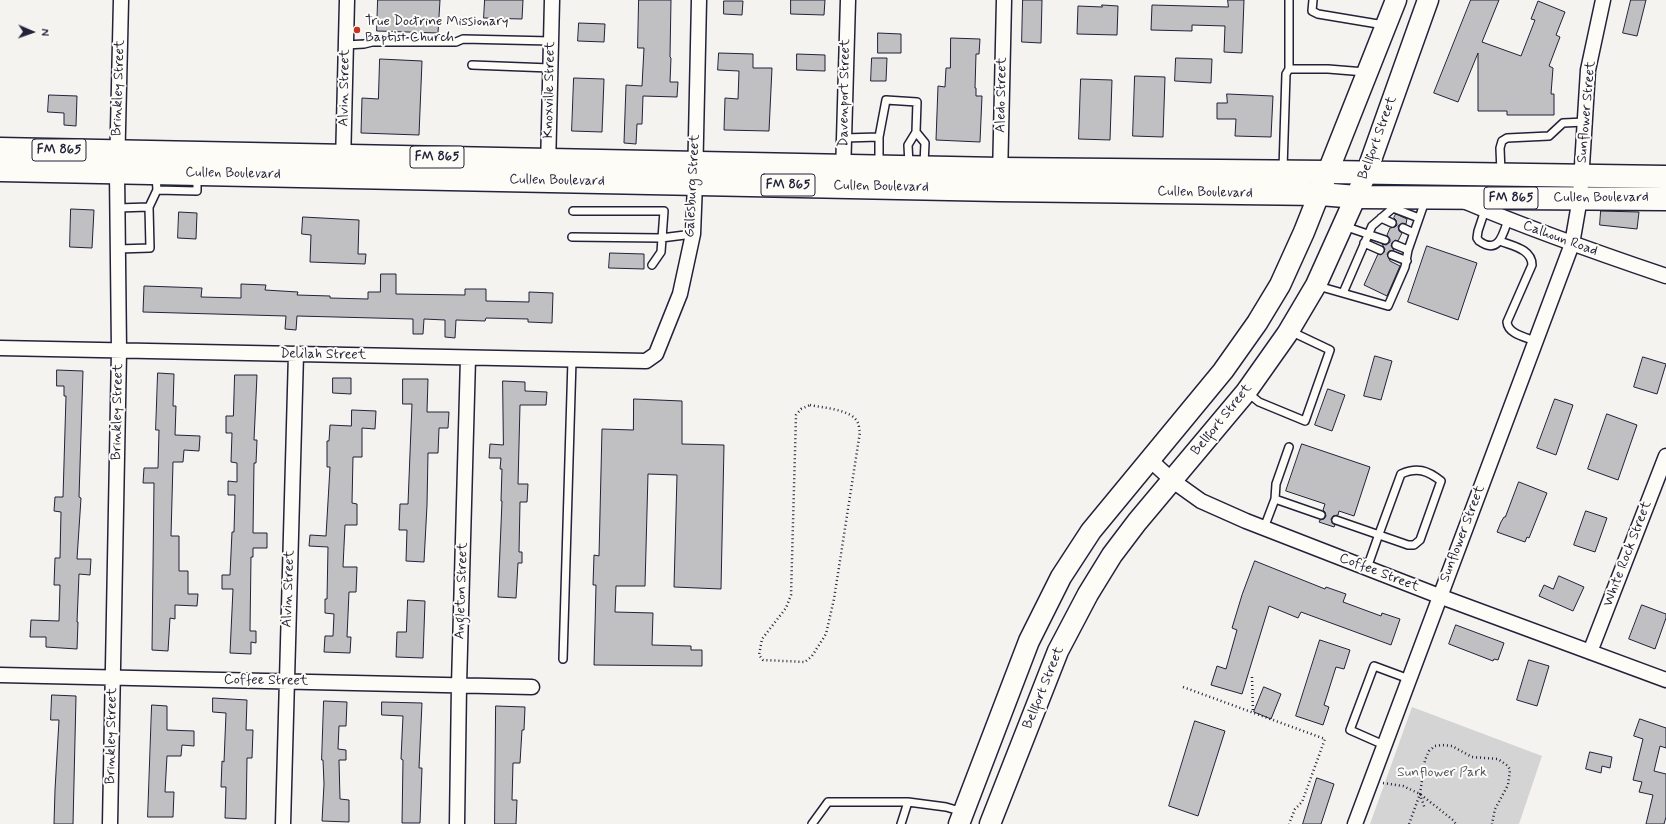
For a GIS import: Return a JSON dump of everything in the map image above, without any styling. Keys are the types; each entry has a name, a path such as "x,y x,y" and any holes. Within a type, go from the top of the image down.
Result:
{"main road":[{"path":"991,822 961,818 1029,641 1061,578 1091,531 1223,371 1257,324 1280,285 1320,194 1396,0"},
{"name":"Bellfort Street","path":"991,822 1058,651 1088,594 1112,555 1137,522 1246,392 1289,330 1316,286 1366,174 1428,0"},
{"name":"Cullen Boulevard","path":"0,149 117,162 156,181 197,174 343,166"},
{"name":"Cullen Boulevard","path":"0,170 117,162 1000,179 1357,196 1395,202 1427,197 1666,199"},
{"name":"Cullen Boulevard","path":"843,176 879,167 916,167 1000,179 1283,172 1666,177"},
{"path":"1223,371 1246,392"},
{"path":"1029,641 1058,651"}],"street":[{"name":"Brinkley Street","path":"110,824 114,677 119,351 117,162 121,0"},
{"name":"Alvin Street","path":"343,166 347,0"},
{"name":"Knoxville Street","path":"548,170 552,0"},
{"name":"Galesburg Street","path":"646,361 656,354 680,294 693,234 699,0"},
{"name":"Davenport Street","path":"843,176 848,0"},
{"name":"Aledo Street","path":"1000,179 1004,0"},
{"name":"Sunflower Street","path":"1355,824 1439,596 1572,244 1580,198 1588,70 1603,0"},
{"name":"Calhoun Road","path":"1456,197 1508,220 1572,244 1666,276"},
{"name":"Delilah Street","path":"0,348 646,361"},
{"name":"Alvin Street","path":"283,824 296,354"},
{"name":"Angleton Street","path":"457,824 459,685 468,358"},
{"name":"White Rock Street","path":"1590,652 1666,456"},
{"name":"Coffee Street","path":"1149,459 1173,480 1201,501 1264,528 1439,596 1666,680"},
{"name":"Coffee Street","path":"0,675 532,687"}],"lane":[{"path":"1283,172 1286,74 1289,69 1289,0"},
{"path":"1313,0 1312,10 1318,14 1386,26"},
{"path":"346,45 372,42 456,42 464,39 551,41"},
{"path":"472,65 550,68"},
{"path":"1289,69 1328,69 1368,72"},
{"path":"879,167 879,137 886,100 917,102 916,132 908,145 916,167"},
{"path":"1501,175 1500,148 1502,141 1507,138 1549,136 1563,122 1585,122"},
{"path":"916,132 925,143 916,167"},
{"path":"844,138 879,137"},
{"path":"118,249 150,248 149,207 156,181"},
{"path":"1316,286 1388,306 1407,261 1408,250 1427,197"},
{"path":"1342,293 1372,226 1395,202 1419,218"},
{"path":"117,208 149,207"},
{"path":"1485,210 1477,238 1482,243 1490,246 1500,241 1508,220"},
{"path":"573,211 664,212 661,252 652,265"},
{"path":"1381,218 1392,223"},
{"path":"1343,226 1369,233 1385,240"},
{"path":"1404,228 1414,233"},
{"path":"572,237 661,238 693,234"},
{"path":"1500,241 1527,252 1532,259 1532,265 1507,322 1507,326 1512,331 1535,341"},
{"path":"1364,243 1380,250"},
{"path":"1396,246 1408,250"},
{"path":"1392,255 1407,261"},
{"path":"1246,392 1259,402 1305,421 1330,350 1289,330"},
{"path":"563,659 572,360"},
{"path":"1264,528 1275,499 1276,484 1289,448"},
{"path":"1336,520 1379,534 1408,545 1414,545 1420,540 1441,481 1431,474 1412,469 1401,474 1379,534 1367,568"},
{"path":"1275,499 1321,515"},
{"path":"1384,746 1350,730 1368,681 1374,666 1409,679"},
{"path":"812,824 828,802 908,802 946,807 961,818"},
{"path":"902,824 908,802"}],"path":[{"path":"810,405 846,412 852,415 858,422 860,432 834,599 826,634 812,656 805,662 763,660 759,655 762,638 770,630 786,608 791,595 796,415 801,409 810,405"},
{"path":"1252,677 1253,713"},
{"path":"1183,687 1325,739 1302,802 1295,809 1289,824"},
{"path":"1409,824 1420,794 1425,760 1429,751 1435,746 1442,745 1452,746 1472,757 1498,759 1508,766 1510,778 1508,785 1495,809 1492,824"},
{"path":"1371,780 1403,786 1420,794 1456,824"},
{"path":"1420,794 1425,809"}],"green space":[{"name":"Sunflower Park","path":"1412,707 1542,756 1519,824 1370,824"}],"building":[{"path":"378,0 440,0 438,33 377,31"},
{"path":"485,0 523,0 522,19 484,18"},
{"path":"639,0 671,0 670,82 678,82 677,97 643,96 642,124 637,124 636,144 624,143 626,85 642,86 644,48 638,48"},
{"path":"791,0 825,0 824,15 791,14"},
{"path":"1023,0 1042,0 1041,43 1022,42"},
{"path":"1228,0 1244,0 1242,53 1224,52 1225,26 1192,25 1192,31 1151,30 1152,5 1228,7"},
{"path":"1471,0 1499,0 1482,42 1521,56 1535,20 1531,19 1538,1 1565,12 1556,35 1560,37 1549,66 1553,68 1551,94 1554,94 1554,115 1507,115 1507,111 1478,111 1478,53 1458,102 1434,93"},
{"path":"1631,0 1646,0 1637,36 1623,33"},
{"path":"724,1 743,1 742,15 724,14"},
{"path":"1102,5 1118,6 1117,35 1077,34 1078,6 1102,7"},
{"path":"579,23 605,24 604,42 578,41"},
{"path":"878,33 901,34 901,53 878,53"},
{"path":"951,38 980,39 979,54 976,54 975,88 976,96 982,96 980,142 936,140 938,86 945,87 946,68 950,68"},
{"path":"719,53 753,54 753,68 772,68 769,131 724,130 725,98 738,99 739,71 718,70"},
{"path":"797,54 825,55 825,71 797,70"},
{"path":"872,58 887,58 886,81 871,81"},
{"path":"1176,58 1212,59 1211,83 1175,81"},
{"path":"380,59 422,61 419,135 361,133 362,98 378,99"},
{"path":"1135,76 1165,77 1163,137 1133,136"},
{"path":"574,78 604,79 602,132 572,131"},
{"path":"1081,79 1112,80 1110,140 1079,139"},
{"path":"1227,94 1273,96 1271,137 1235,136 1236,119 1217,119 1217,103 1227,103"},
{"path":"49,95 77,96 76,126 64,125 64,113 48,112"},
{"path":"71,209 94,210 92,248 70,247"},
{"path":"1601,211 1639,212 1637,229 1600,225"},
{"path":"179,212 197,213 196,239 178,238"},
{"path":"1396,214 1407,219 1406,224 1402,223 1398,226 1399,231 1402,233 1398,241 1395,240 1392,243 1391,246 1394,250 1389,251 1387,254 1390,261 1400,266 1387,296 1364,285 1378,254 1381,255 1384,252 1385,249 1382,244 1386,245 1390,242 1387,235 1390,228 1397,225 1394,218"},
{"path":"303,217 359,220 358,254 366,254 365,264 310,262 311,235 302,234"},
{"path":"1427,246 1477,263 1458,320 1408,302"},
{"path":"610,253 644,254 644,269 609,268"},
{"path":"381,274 396,274 396,294 465,295 465,289 486,289 486,301 529,302 529,292 553,293 552,323 528,322 528,319 486,318 485,321 456,320 455,338 445,337 445,320 424,319 423,334 413,334 413,319 297,316 296,330 285,329 286,316 143,312 144,286 202,288 201,297 241,298 241,284 266,285 265,290 298,292 297,295 368,299 368,292 380,292"},
{"path":"1375,356 1392,361 1381,400 1364,396"},
{"path":"1643,357 1666,364 1657,394 1634,387"},
{"path":"57,370 83,371 79,497 81,498 77,559 91,559 90,575 79,574 77,649 46,647 46,637 30,637 31,620 59,621 60,585 54,585 55,558 60,558 61,512 54,511 55,497 63,497 66,396 64,396 64,386 57,386"},
{"path":"158,373 174,374 173,406 176,406 175,435 200,436 199,451 184,450 183,462 173,462 171,536 179,536 179,571 188,571 188,594 198,594 197,606 175,605 175,619 170,618 168,651 152,650 154,483 143,483 144,468 158,468 159,430 156,430"},
{"path":"235,375 257,375 254,440 257,440 256,463 254,463 253,533 267,533 267,548 253,548 253,557 251,557 250,631 256,631 256,643 251,642 251,654 230,653 233,589 222,589 222,575 230,575 232,532 234,532 235,495 228,495 228,481 237,482 237,463 231,462 232,433 226,433 226,416 233,416"},
{"path":"333,378 351,378 351,394 333,393"},
{"path":"403,379 428,379 427,412 449,412 448,428 439,428 438,453 428,453 424,562 406,561 407,530 399,530 400,504 408,504 412,404 403,404"},
{"path":"503,381 525,382 525,391 547,392 546,405 520,405 518,484 528,484 527,502 520,502 519,552 522,552 522,563 518,563 516,598 498,597 502,469 500,469 501,458 489,458 490,444 503,445"},
{"path":"1328,389 1345,395 1332,431 1315,425"},
{"path":"634,399 682,401 682,444 724,445 721,589 674,587 677,475 648,474 645,586 616,586 615,612 653,613 652,645 691,646 691,650 702,650 702,666 594,665 596,585 593,585 594,555 599,556 602,429 633,430"},
{"path":"1555,399 1573,405 1556,455 1537,448"},
{"path":"352,410 376,411 375,429 362,428 362,457 353,457 352,503 357,504 357,525 345,525 343,567 357,567 356,592 349,592 347,637 351,637 350,653 324,652 325,636 333,636 334,614 325,613 325,599 327,599 328,547 309,546 310,535 326,536 330,467 327,467 327,441 329,441 330,425 351,426"},
{"path":"1607,414 1637,425 1618,480 1588,469"},
{"path":"1302,444 1370,467 1354,516 1339,511 1338,515 1333,516 1331,519 1332,523 1335,525 1334,527 1319,522 1326,516 1323,510 1325,504 1286,491"},
{"path":"1519,482 1547,493 1529,538 1527,537 1525,542 1497,532 1505,517"},
{"path":"1586,511 1607,518 1595,552 1574,545"},
{"path":"1255,561 1325,589 1326,587 1346,594 1343,602 1381,616 1382,613 1400,619 1391,645 1301,612 1298,618 1269,606 1242,694 1211,685 1217,666 1226,669 1237,630 1232,628 1242,595"},
{"path":"1559,576 1584,587 1573,611 1539,596 1544,585 1553,589"},
{"path":"408,600 425,601 423,658 396,657 397,632 406,632"},
{"path":"1642,605 1666,614 1655,649 1629,639"},
{"path":"1456,625 1504,643 1498,660 1494,659 1493,661 1449,644"},
{"path":"1320,640 1350,650 1344,669 1336,667 1324,705 1329,707 1323,725 1296,716"},
{"path":"1529,660 1549,666 1537,706 1517,700"},
{"path":"1264,687 1281,694 1271,719 1254,712"},
{"path":"52,695 76,696 73,824 54,824 59,720 51,720"},
{"path":"213,698 247,700 246,730 253,730 252,758 247,758 246,819 225,818 226,787 221,787 222,761 224,762 226,713 213,712"},
{"path":"324,701 347,702 346,726 339,726 338,749 346,750 346,760 339,760 340,799 349,800 349,822 322,821 324,784 322,760"},
{"path":"382,702 422,703 419,768 422,768 420,823 402,823 403,760 401,759 403,716 382,715"},
{"path":"152,705 167,706 167,730 194,731 194,746 182,745 181,756 167,756 165,792 174,792 173,817 148,817"},
{"path":"496,706 525,707 520,763 513,763 512,800 517,800 516,824 495,824"},
{"path":"1640,719 1666,728 1666,748 1660,746 1654,771 1666,774 1666,817 1664,824 1646,824 1653,795 1639,792 1642,782 1633,780 1643,739 1634,736"},
{"path":"1195,721 1225,731 1198,816 1169,806"},
{"path":"1590,752 1612,757 1610,768 1602,766 1601,773 1586,769"},
{"path":"1317,778 1334,784 1321,824 1303,824"}],"place":[{"name":"True Doctrine Missionary Baptist Church","path":"357,30"}]}
